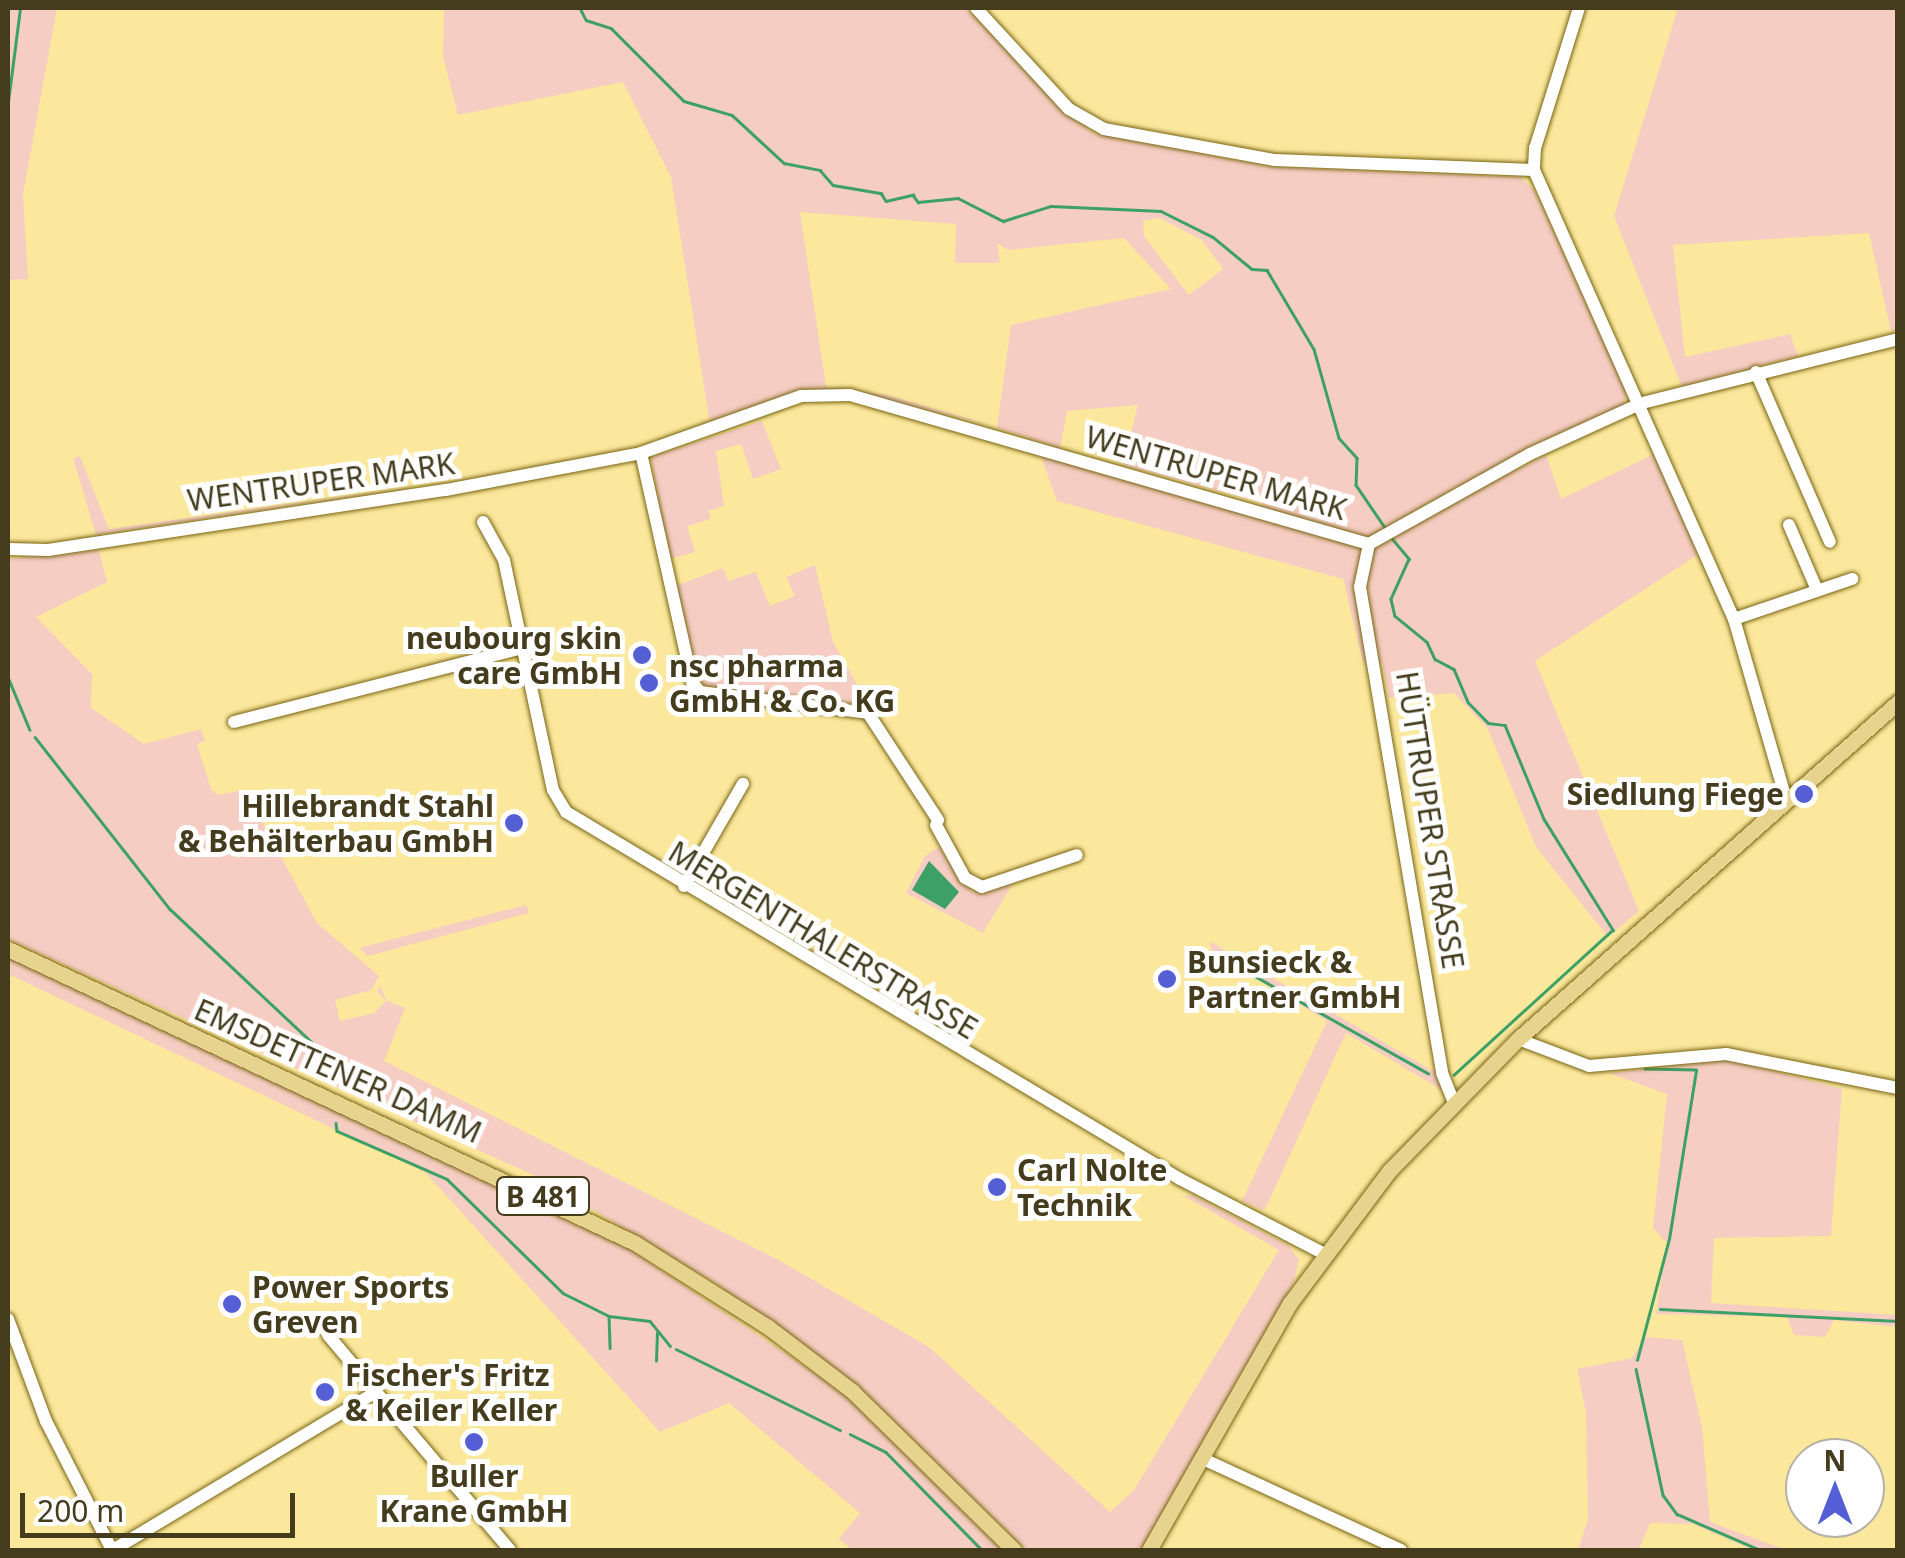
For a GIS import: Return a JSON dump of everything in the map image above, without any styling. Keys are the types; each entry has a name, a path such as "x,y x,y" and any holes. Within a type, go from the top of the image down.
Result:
{"main road":[{"path":"1149,1550 1323,1253 1454,1103 1518,1039 1898,702"},
{"name":"EMSDETTENER DAMM","path":"8,949 635,1243 768,1327 852,1391 1014,1550"}],"street":[{"path":"976,8 1069,109 1104,129 1275,160 1534,170"},
{"path":"1579,8 1535,148 1534,170 1642,403 1734,619 1786,800"},
{"name":"WENTRUPER MARK","path":"8,549 48,550 446,490 641,453 801,396 850,396 1369,544 1530,454 1642,403 1898,338"},
{"path":"1756,372 1830,542"},
{"path":"641,453 692,682 712,694 868,713 937,822 966,878 982,887 1077,855"},
{"name":"MERGENTHALERSTRASSE","path":"482,522 504,560 560,805 684,886 1180,1180 1323,1253"},
{"path":"1790,526 1817,590"},
{"name":"HÜTTRUPER STRASSE","path":"1369,544 1360,588 1442,1073 1454,1103"},
{"path":"1734,619 1852,579"},
{"path":"234,722 522,648"},
{"path":"684,886 743,784"},
{"path":"1518,1039 1589,1066 1726,1054 1898,1088"},
{"path":"8,1319 46,1422 112,1550 376,1392"},
{"path":"328,1336 510,1550"},
{"path":"1202,1458 1400,1550"}],"shaded area":[{"path":"8,8 57,8 23,194 28,279 8,280"},
{"path":"444,8 965,8 1092,133 1272,167 1521,177 1535,191 1626,390 1624,405 1451,494 1457,500 1546,455 1561,499 1656,453 1700,553 1535,661 1639,911 1608,937 1536,847 1488,729 1454,693 1389,698 1382,662 1363,662 1343,579 1057,501 1039,451 1261,513 1263,503 1123,465 1138,405 1067,411 1060,448 997,428 1011,325 1171,289 1124,238 1008,250 997,243 1000,263 955,263 956,224 800,212 826,387 888,395 993,426 850,391 803,391 710,424 671,177 623,82 458,115 443,56","holes":["1160,218 1202,240 1223,269 1189,295 1144,236 1143,221"]},
{"path":"1678,8 1897,8 1897,330 1891,331 1869,233 1673,245 1685,357 1790,334 1798,356 1682,387 1614,216"},
{"path":"762,421 781,469 753,479 741,444 716,451 724,506 708,511 711,519 687,526 695,552 669,559 651,457"},
{"path":"80,456 109,529 426,485 96,535 73,458"},
{"path":"99,550 107,582 36,617 92,674 91,708 144,744 201,729 205,741 197,744 211,789 217,795 245,790 317,923 379,976 371,990 335,1000 340,1021 374,1013 386,1001 377,991 380,986 387,1001 405,1008 384,1061 775,1258 929,1347 1110,1512 1134,1490 1279,1250 1184,1196 1193,1195 1289,1246 1299,1260 1293,1284 1141,1550 1026,1550 858,1386 714,1282 538,1177 8,939 8,559"},
{"path":"815,565 833,642 872,710 700,685 675,586 723,568 728,581 756,572 770,606 795,596 786,577"},
{"path":"938,847 972,892 1012,885 983,933 906,893 925,856"},
{"path":"929,861 959,892 945,909 912,890"},
{"path":"526,905 529,913 368,956 359,948"},
{"path":"1209,941 1435,1072 1442,1090 1346,1033 1267,1205 1263,1210 1242,1201 1327,1021 1213,953"},
{"path":"8,957 623,1245 845,1393 1003,1550 853,1550 839,1539 860,1513 729,1403 660,1432 425,1172 8,974"},
{"path":"1727,1059 1842,1089 1831,1236 1714,1238 1711,1303 1897,1315 1897,1327 1834,1320 1825,1337 1794,1335 1787,1317 1656,1314 1667,1243 1653,1228 1667,1094 1609,1073"},
{"path":"1645,1337 1682,1340 1702,1426 1710,1522 1786,1550 1754,1550 1693,1524 1650,1523 1639,1550 1578,1550 1588,1519 1586,1412 1577,1369 1632,1358"}],"waterway":[{"path":"8,102 20,8"},
{"path":"580,8 586,20 611,28 684,101 732,115 784,163 820,170 833,185 881,193 886,201 913,195 918,202 958,198 1003,221 1051,206 1161,211 1213,237 1252,269 1267,270 1314,349 1339,438 1357,458 1356,485 1386,529"},
{"path":"1390,536 1409,559 1391,599 1395,616 1427,642 1435,659 1454,669 1468,702 1488,723 1505,725 1544,819 1613,930 1454,1075"},
{"path":"8,677 30,730"},
{"path":"35,737 170,909 354,1082"},
{"path":"1212,952 1428,1073"},
{"path":"1637,1360 1669,1239 1696,1070 1645,1069"},
{"path":"336,1123 337,1131 447,1179 563,1293 609,1316 650,1321 670,1346"},
{"path":"1660,1309 1898,1321"},
{"path":"609,1316 610,1348"},
{"path":"656,1361 657,1333"},
{"path":"676,1349 840,1430"},
{"path":"1636,1369 1663,1495 1677,1514 1760,1550"},
{"path":"850,1434 886,1452 982,1550"}],"place":[{"name":"neubourg skin care GmbH","path":"642,655"},
{"name":"nsc pharma GmbH & Co. KG","path":"649,683"},
{"name":"Siedlung Fiege","path":"1804,794"},
{"name":"Hillebrandt Stahl & Behälterbau GmbH","path":"514,823"},
{"name":"Bunsieck & Partner GmbH","path":"1167,979"},
{"name":"Carl Nolte Technik","path":"997,1187"},
{"name":"Power Sports Greven","path":"232,1304"},
{"name":"Fischer's Fritz & Keiler Keller","path":"325,1392"},
{"name":"Buller Krane GmbH","path":"474,1442"}]}
